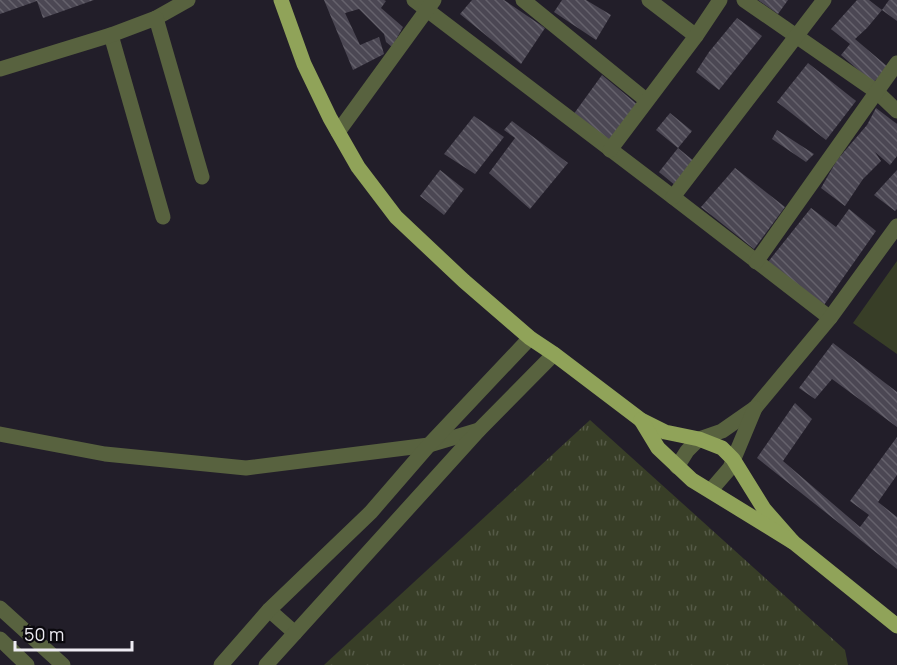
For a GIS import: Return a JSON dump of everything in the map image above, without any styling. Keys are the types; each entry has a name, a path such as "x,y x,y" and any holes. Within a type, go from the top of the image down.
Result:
{"main road":[{"path":"281,0 304,64 338,132 358,167 396,217 464,281 530,338 641,420 665,432 699,439 722,448 733,459 764,509 794,542 897,626"},
{"path":"641,420 658,448 692,480 794,542"}],"street":[{"path":"0,69 111,35 156,18 188,0"},
{"path":"414,0 430,5 610,150 830,318"},
{"path":"523,0 645,100"},
{"path":"649,0 696,36"},
{"path":"610,150 645,100 696,36 720,0"},
{"path":"744,0 876,92 897,111"},
{"path":"674,197 824,0"},
{"path":"338,132 430,5"},
{"path":"156,18 202,177"},
{"path":"111,35 162,217"},
{"path":"756,262 897,63"},
{"path":"677,467 687,451 699,439 722,431 755,408 830,318 897,226"},
{"path":"221,665 269,610 372,512 429,445 530,338"},
{"path":"266,665 479,430 554,354"},
{"path":"711,490 730,468 755,408"},
{"path":"0,434 105,454 246,468 429,445 479,430"},
{"path":"0,608 63,665"},
{"path":"269,610 295,633"},
{"path":"0,639 27,665"}],"green space":[{"path":"897,261 897,354 853,323"},
{"path":"590,420 845,650 848,665 324,665"}],"building":[{"path":"0,0 94,0 43,18 37,1 0,14"},
{"path":"324,0 384,0 386,1 381,8 403,27 392,47 386,42 384,34 359,9 345,13 360,45 379,37 384,54 353,70"},
{"path":"472,0 504,0 545,28 521,64 460,14"},
{"path":"562,0 586,0 611,15 596,40 554,12"},
{"path":"758,0 788,0 778,14"},
{"path":"857,0 869,0 882,10 855,39 888,67 873,83 841,55 850,44 831,29"},
{"path":"889,0 897,0 897,21 882,10"},
{"path":"737,18 762,36 719,90 696,72"},
{"path":"808,63 856,101 826,140 777,102"},
{"path":"602,75 638,105 610,145 573,115"},
{"path":"876,108 897,124 897,156 890,165 875,152 881,161 863,179 845,206 821,188 837,160 867,125"},
{"path":"670,113 692,131 678,148 656,130"},
{"path":"474,116 504,137 475,174 444,154"},
{"path":"512,121 568,163 530,209 489,173 515,138 504,130"},
{"path":"777,130 814,154 806,162 772,139"},
{"path":"678,148 695,162 676,186 659,172"},
{"path":"735,168 785,207 754,249 701,207"},
{"path":"440,170 464,189 444,215 420,196"},
{"path":"897,170 897,209 895,211 874,195"},
{"path":"811,208 836,227 849,209 876,231 824,305 768,262"},
{"path":"833,343 897,392 897,427 832,379 815,399 799,388"},
{"path":"795,403 812,419 783,461 860,527 869,515 850,501 897,437 897,475 878,502 897,517 897,569 757,458"}]}
